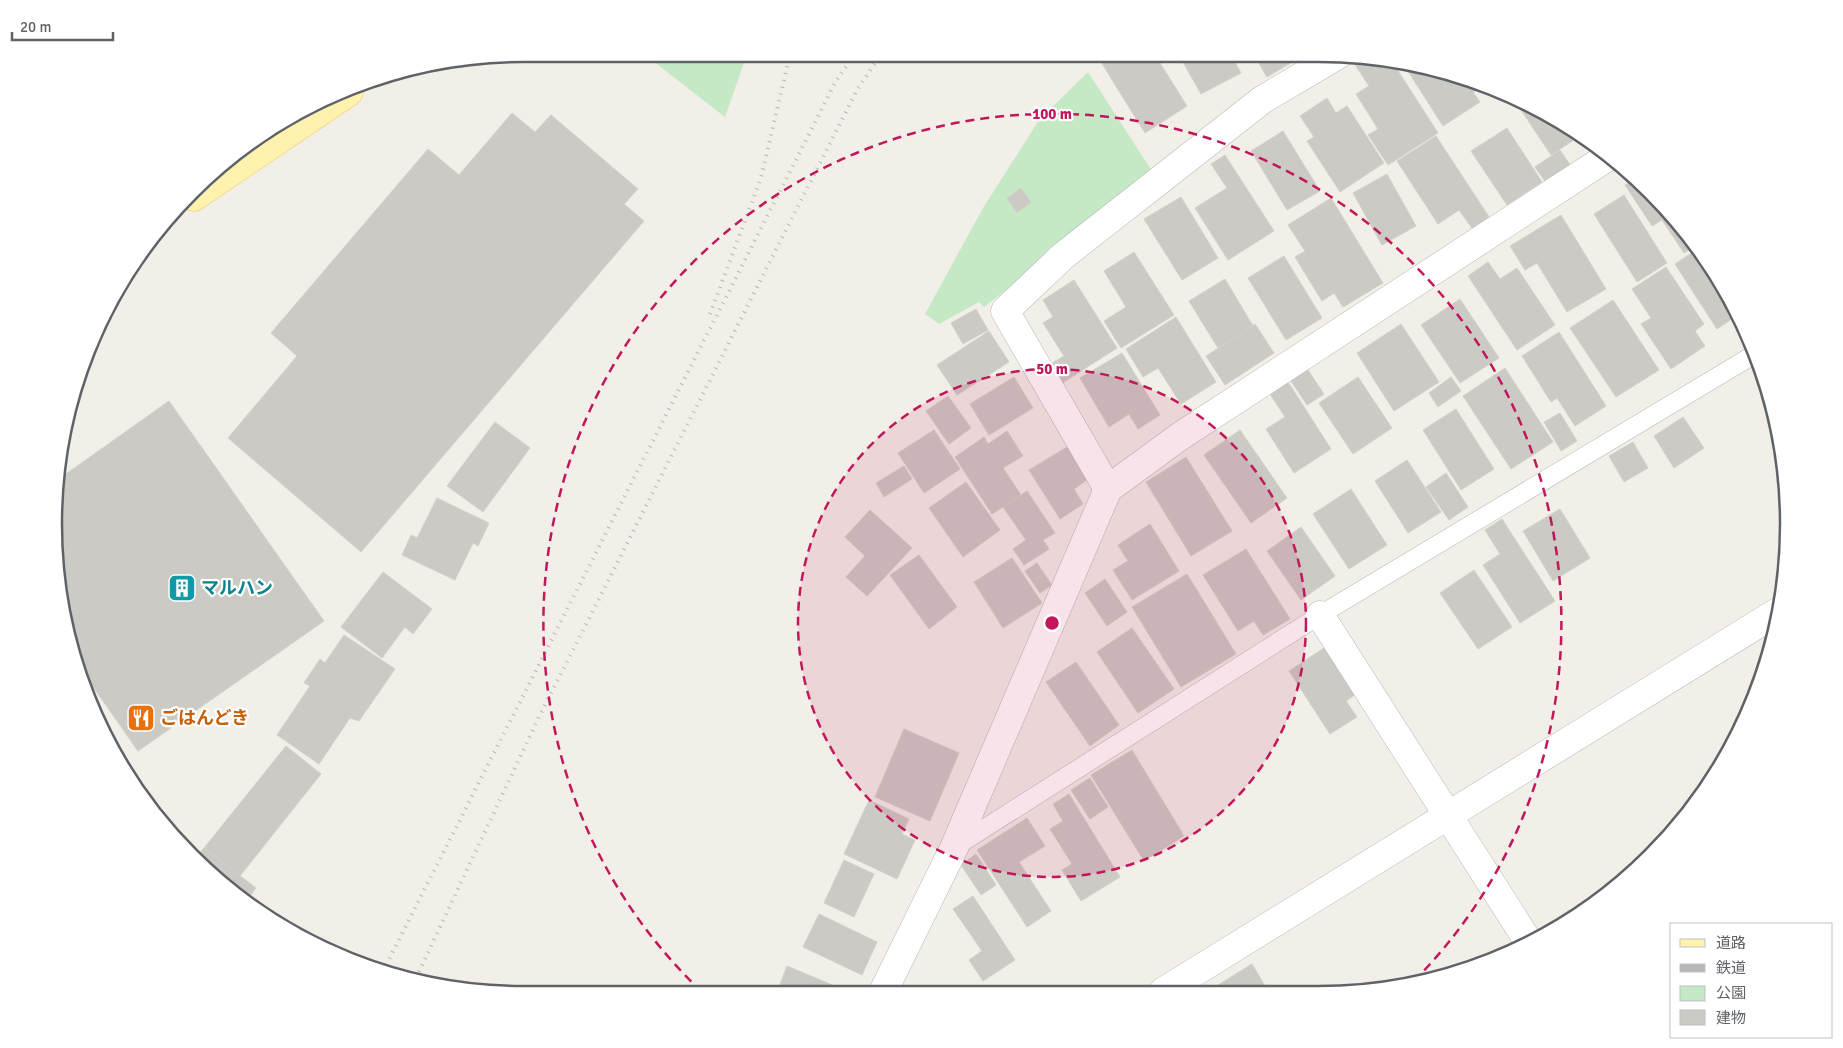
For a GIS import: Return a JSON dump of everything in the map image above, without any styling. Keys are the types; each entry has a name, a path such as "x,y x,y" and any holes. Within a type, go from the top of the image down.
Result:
{"main road":[{"path":"211,185 327,107"}],"street":[{"path":"1108,489 1005,310 1064,256 1262,100 1326,62"},
{"path":"886,986 954,848 1108,489 1179,437 1603,160"},
{"path":"1320,615 1525,937"},
{"path":"1172,986 1772,616"}],"lane":[{"path":"954,848 1320,615 1749,358"}],"green space":[{"path":"654,62 744,62 725,117"},
{"path":"1088,72 1155,176 984,307 979,302 939,324 925,314 983,208 1039,120"}],"building":[{"path":"1101,62 1159,62 1187,106 1145,133"},
{"path":"1183,62 1235,62 1241,73 1201,94"},
{"path":"1258,62 1292,62 1267,77"},
{"path":"1354,64 1397,69 1438,133 1388,165 1368,135 1378,129 1356,94 1369,86"},
{"path":"1408,71 1476,90 1473,92 1480,102 1443,126"},
{"path":"1327,98 1336,113 1347,106 1384,163 1340,192 1307,141 1314,137 1300,116"},
{"path":"1520,109 1550,124 1574,140 1551,155"},
{"path":"512,113 535,132 551,115 638,189 624,204 644,221 361,552 228,438 297,356 271,333 428,149 459,175"},
{"path":"1507,128 1542,182 1507,205 1471,151"},
{"path":"1283,131 1320,191 1287,210 1251,151"},
{"path":"1436,136 1491,220 1474,231 1459,210 1438,224 1397,161"},
{"path":"1560,150 1577,175 1552,191 1535,167"},
{"path":"1225,155 1274,231 1228,260 1195,208 1227,188 1211,164"},
{"path":"1387,174 1416,226 1382,245 1353,193"},
{"path":"1629,183 1645,198 1690,250 1684,253 1662,220 1652,226 1625,185"},
{"path":"1021,188 1031,202 1017,213 1007,198"},
{"path":"1624,195 1667,263 1637,282 1594,214"},
{"path":"1181,197 1218,258 1182,280 1144,219"},
{"path":"1331,198 1383,283 1343,307 1334,293 1322,301 1295,257 1305,251 1288,225"},
{"path":"1561,215 1606,289 1567,312 1537,263 1525,270 1510,246"},
{"path":"1134,252 1174,315 1121,348 1104,321 1126,307 1104,271"},
{"path":"1692,253 1719,293 1732,319 1717,329 1675,264"},
{"path":"1284,256 1322,318 1286,340 1248,278"},
{"path":"1488,262 1500,279 1517,268 1555,325 1517,350 1468,276"},
{"path":"1666,267 1704,324 1695,331 1705,346 1671,369 1641,324 1651,318 1632,289"},
{"path":"1225,279 1253,326 1218,348 1189,301"},
{"path":"1074,280 1117,348 1061,384 1049,365 1064,356 1043,323 1053,317 1043,300"},
{"path":"1460,299 1499,358 1460,383 1421,325"},
{"path":"1613,300 1659,370 1616,397 1570,328"},
{"path":"976,309 988,330 963,344 951,323"},
{"path":"1176,317 1216,382 1181,404 1158,368 1143,377 1126,349"},
{"path":"1255,324 1274,353 1225,385 1206,356"},
{"path":"1401,324 1439,382 1394,411 1357,353"},
{"path":"989,331 1009,362 957,395 937,365"},
{"path":"1559,332 1606,406 1575,426 1557,398 1551,402 1522,356"},
{"path":"1122,353 1160,415 1138,429 1129,414 1109,427 1080,378"},
{"path":"1306,367 1324,394 1307,405 1289,378"},
{"path":"1505,368 1553,442 1511,469 1463,396"},
{"path":"1014,377 1033,408 989,435 970,404"},
{"path":"1358,377 1392,428 1353,454 1319,403"},
{"path":"1451,377 1461,391 1438,407 1429,393"},
{"path":"1288,382 1331,449 1294,473 1266,429 1285,417 1270,394"},
{"path":"948,396 971,428 949,444 926,411"},
{"name":"マルハン","path":"169,401 324,621 138,751 92,685 78,643 71,614 63,554 62,524 65,475"},
{"path":"1456,409 1494,469 1461,490 1423,430"},
{"path":"1560,413 1577,441 1561,451 1544,422"},
{"path":"1683,417 1704,448 1674,468 1654,436"},
{"path":"495,422 530,448 483,512 447,486"},
{"path":"934,430 960,469 924,493 898,453"},
{"path":"1240,430 1287,498 1251,523 1204,455"},
{"path":"1007,431 1023,456 1003,468 1021,495 992,514 955,457 984,437 988,444"},
{"path":"1633,442 1648,468 1624,482 1609,456"},
{"path":"1067,447 1087,480 1074,489 1083,504 1060,519 1029,470"},
{"path":"1186,457 1232,531 1191,556 1146,482"},
{"path":"1407,460 1441,512 1408,533 1375,481"},
{"path":"904,466 912,479 884,497 876,483"},
{"path":"1446,473 1468,507 1449,520 1426,487"},
{"path":"966,482 1000,530 963,557 929,508"},
{"path":"1351,489 1387,545 1349,569 1313,514"},
{"path":"1027,491 1055,533 1043,540 1049,549 1024,565 1013,549 1026,540 1003,507"},
{"path":"437,498 489,523 478,546 473,543 455,580 402,555 411,535 417,538"},
{"path":"1560,509 1590,558 1553,581 1523,531"},
{"path":"870,510 912,548 867,596 846,577 865,556 845,537"},
{"path":"1502,519 1555,601 1520,623 1483,565 1500,554 1485,530"},
{"path":"1150,524 1179,571 1132,600 1113,570 1128,561 1118,545"},
{"path":"1301,527 1335,576 1301,600 1267,551"},
{"path":"1246,549 1290,619 1263,635 1254,621 1238,631 1203,575"},
{"path":"919,555 957,607 929,629 890,575"},
{"path":"1012,558 1042,603 1003,628 974,582"},
{"path":"1037,563 1052,585 1040,593 1025,571"},
{"path":"1474,570 1512,627 1478,649 1440,593"},
{"path":"383,572 432,609 413,634 405,627 382,658 341,627"},
{"path":"1187,574 1236,654 1181,687 1132,607"},
{"path":"1105,579 1127,612 1107,626 1085,593"},
{"path":"1132,628 1174,689 1138,713 1097,652"},
{"path":"344,635 395,669 359,721 350,718 319,764 277,735 310,686 304,683 320,659 325,663"},
{"path":"1327,646 1357,693 1346,701 1357,717 1330,734 1289,671"},
{"path":"1076,662 1119,725 1090,746 1046,682"},
{"path":"904,729 959,753 930,821 875,797"},
{"path":"286,746 321,774 240,876 204,848"},
{"path":"1132,750 1184,836 1144,861 1091,775"},
{"path":"1090,778 1108,807 1090,819 1071,790"},
{"path":"1069,794 1120,877 1081,901 1062,870 1072,864 1050,829 1063,821 1053,804"},
{"path":"869,800 909,819 902,834 915,840 897,879 844,854"},
{"path":"1027,818 1045,846 1019,862 1051,911 1027,927 977,850"},
{"path":"204,848 256,888 250,895 200,852"},
{"path":"976,854 996,885 981,895 961,865"},
{"path":"844,860 874,874 854,917 824,903"},
{"path":"973,896 1015,960 983,981 969,960 982,951 953,909"},
{"path":"819,914 877,942 862,975 803,947"},
{"path":"1252,964 1265,986 1216,986"},
{"path":"787,966 835,986 779,986"}],"railway":[{"path":"710,314 761,178 788,62"},
{"path":"386,964 836,81 849,62"},
{"path":"418,973 538,719 857,90 876,62"}],"place":[{"name":"マルハン","path":"182,588"},
{"name":"ごはんどき","path":"141,718"}]}
